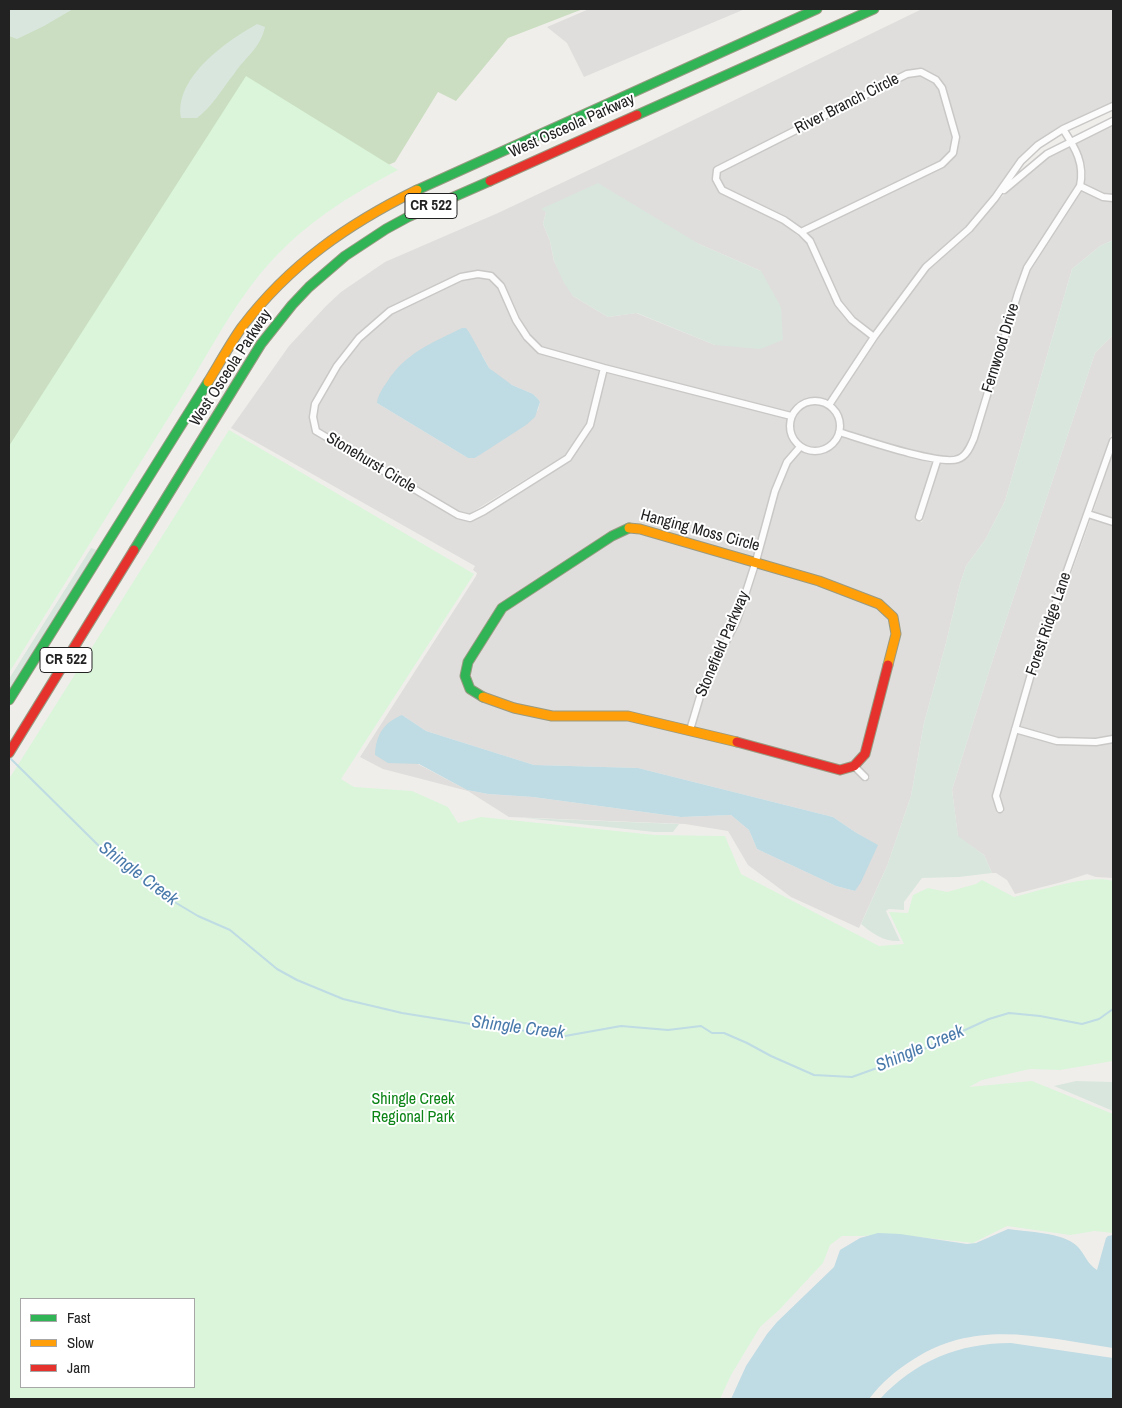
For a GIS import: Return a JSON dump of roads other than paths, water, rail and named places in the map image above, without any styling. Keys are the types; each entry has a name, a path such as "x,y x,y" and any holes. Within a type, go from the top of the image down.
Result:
{"main road":[{"name":"West Osceola Parkway","path":"9,700 241,329 263,301 308,257 327,242 378,210 437,180 817,9"},
{"name":"West Osceola Parkway","path":"9,752 261,344 276,324 312,284 361,243 384,229 874,9"},
{"name":"Hanging Moss Circle","path":"630,528 756,562 818,580 879,604 893,617 896,634 865,754 854,766 840,770 690,730 628,716 552,716 514,708 487,699 470,689 465,676 468,662 502,608 612,536 630,528"}],"street":[{"name":"River Branch Circle","path":"801,232 942,164 953,152 956,137 942,88 936,80 921,72 907,74 717,170 716,179 722,190 784,220 810,241 838,303 852,320 874,337"},
{"path":"830,405 874,337 926,267 969,229 1022,161 1038,145 1063,129 1113,106"},
{"path":"995,198 1047,154 1070,140 1113,121"},
{"path":"1063,129 1081,164 1083,174 1080,186 1104,197 1113,198"},
{"name":"Fernwood Drive","path":"839,432 937,461 958,459 968,451 974,438 1027,268 1080,186"},
{"name":"Stonehurst Circle","path":"604,368 590,425 568,458 470,518 458,515 316,430 314,417 316,404 337,366 359,338 390,310 461,277 478,274 491,276 501,286 516,320 527,337 540,350 791,416"},
{"path":"810,401 820,401 830,405 839,418 839,432 834,443 820,451 807,450 800,447 790,432 791,416 797,408 810,401"},
{"name":"Forest Ridge Lane","path":"1000,809 996,796 1033,667 1113,441"},
{"name":"Stonefield Parkway","path":"690,730 704,683 737,620 756,562 775,491 787,462 800,447"},
{"path":"919,517 937,461"},
{"path":"1088,514 1113,522"},
{"path":"1015,729 1057,741 1096,742 1113,739"},
{"path":"854,766 865,777"}],"water":[{"path":"462,328 466,328 469,332 489,368 512,385 533,394 540,402 535,417 526,425 475,458 468,458 377,403 383,387 402,363 430,344"},
{"path":"402,715 426,731 534,765 638,768 833,817 878,845 855,891 836,886 757,849 749,830 731,815 681,817 467,790 419,764 388,763 375,755 377,741 382,730 395,718"},
{"path":"1008,1229 1044,1233 1071,1241 1097,1270 1106,1238 1113,1235 1113,1348 1036,1336 986,1335 938,1346 914,1359 889,1377 869,1399 731,1399 746,1366 767,1334 834,1267 840,1250 860,1238 878,1233 900,1234 967,1244 976,1243"},
{"path":"1011,1343 1113,1358 1113,1399 880,1399 908,1374 939,1357 974,1346"}],"waterway":[{"name":"Shingle Creek","path":"9,757 101,848 124,863 156,891 198,916 230,930 277,969 297,980 343,999 402,1013 502,1029 543,1032 565,1036 621,1026 668,1030 701,1026 712,1033 724,1033 814,1075 852,1077 902,1059 989,1019 1009,1013 1040,1016 1082,1024 1099,1019 1113,1009"}],"park label":[{"name":"Shingle Creek Regional Park","path":"413,1109"}]}
